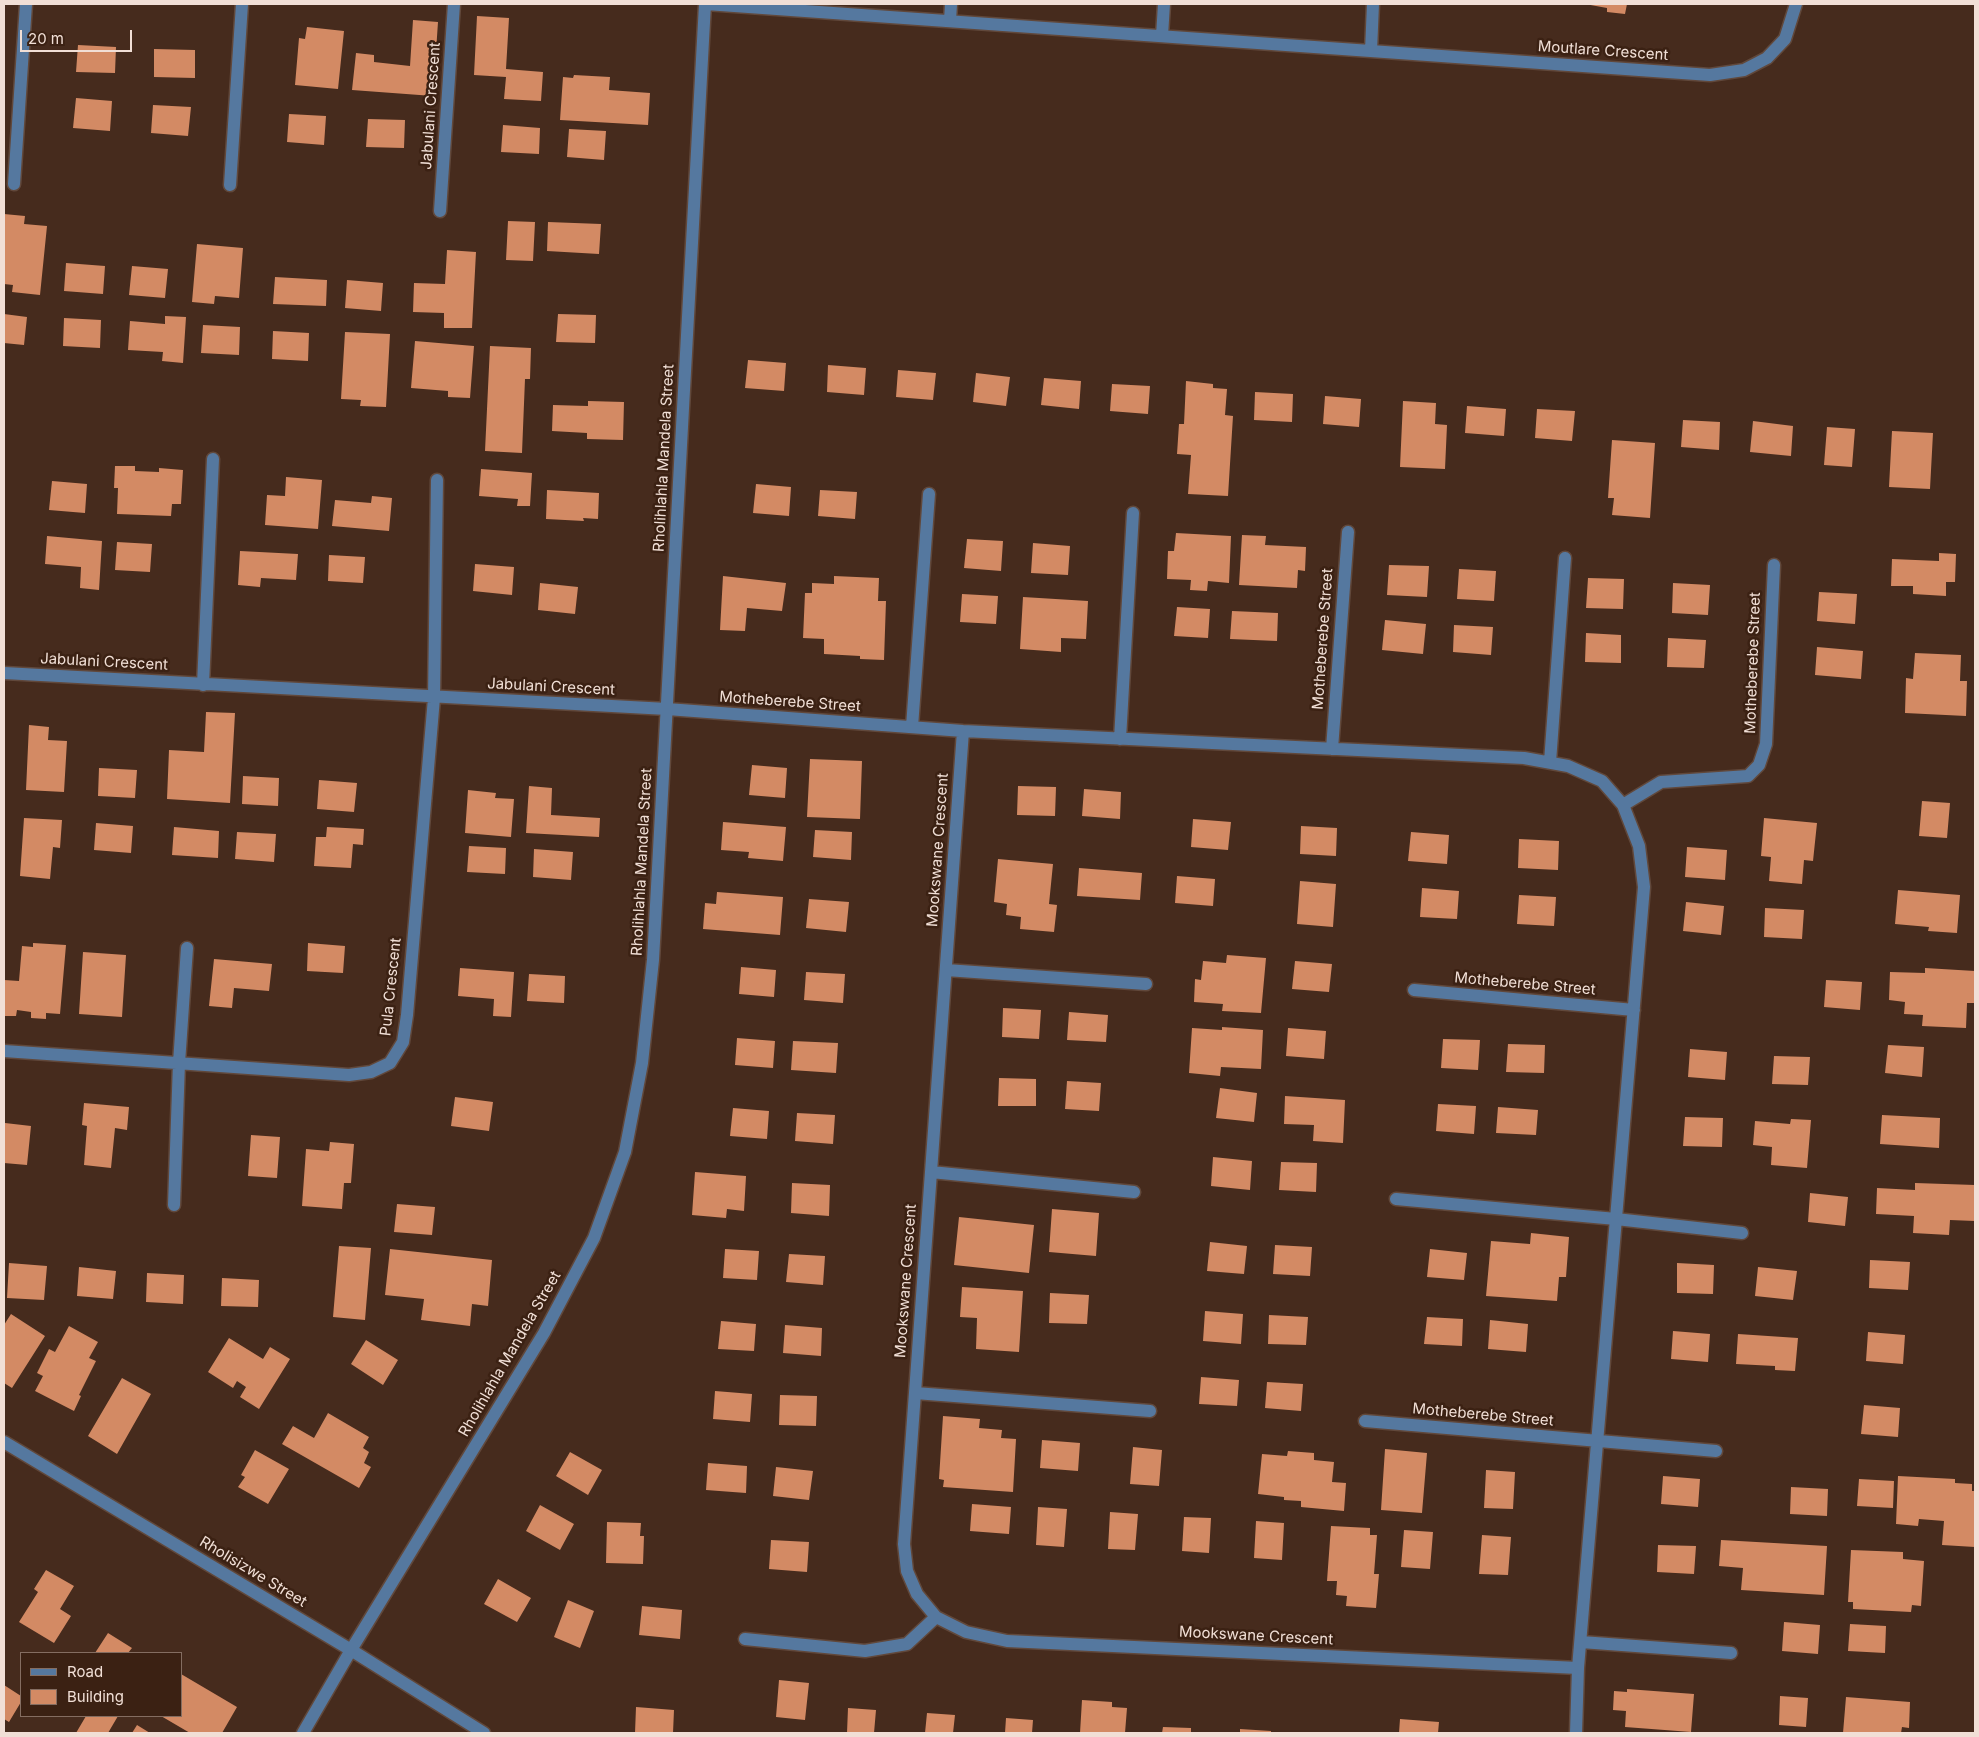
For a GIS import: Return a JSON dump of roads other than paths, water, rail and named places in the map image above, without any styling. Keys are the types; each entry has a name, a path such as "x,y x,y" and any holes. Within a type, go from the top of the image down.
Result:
{"street":[{"path":"14,184 26,4"},
{"path":"230,185 242,4"},
{"name":"Jabulani Crescent","path":"440,211 454,4"},
{"name":"Moutlare Crescent","path":"706,4 1710,75 1744,70 1767,58 1785,39 1796,4"},
{"name":"Rholihlahla Mandela Street","path":"303,1733 351,1650 544,1333 594,1238 625,1152 642,1063 652,969 706,4"},
{"path":"950,21 951,4"},
{"path":"1162,36 1164,4"},
{"path":"1371,51 1373,4"},
{"path":"203,684 213,459"},
{"path":"434,698 437,480"},
{"path":"912,728 929,494"},
{"path":"1120,739 1133,514"},
{"name":"Motheberebe Street","path":"1332,748 1348,532"},
{"path":"1550,762 1565,558"},
{"name":"Motheberebe Street","path":"1623,805 1661,782 1748,776 1759,765 1766,744 1774,565"},
{"name":"Jabulani Crescent","path":"4,673 434,698 667,709"},
{"name":"Pula Crescent","path":"4,1051 349,1075 371,1072 390,1063 403,1042 407,1015 434,698"},
{"name":"Motheberebe Street","path":"667,709 964,731 1524,758 1568,766 1602,781 1623,805 1639,846 1644,887 1578,1668 1576,1733"},
{"name":"Mookswane Crescent","path":"964,731 904,1544 907,1571 917,1594 936,1617 966,1632 1008,1641 1578,1668"},
{"path":"174,1205 179,1063 187,948"},
{"path":"946,970 1146,984"},
{"name":"Motheberebe Street","path":"1414,990 1634,1010"},
{"path":"931,1172 1134,1192"},
{"path":"1396,1200 1616,1218 1742,1233"},
{"path":"915,1393 1150,1410"},
{"name":"Motheberebe Street","path":"1365,1421 1716,1451"},
{"name":"Rholisizwe Street","path":"4,1442 351,1650 484,1733"},
{"path":"745,1639 865,1651 907,1644 936,1617"},
{"path":"1581,1642 1730,1653"}]}
